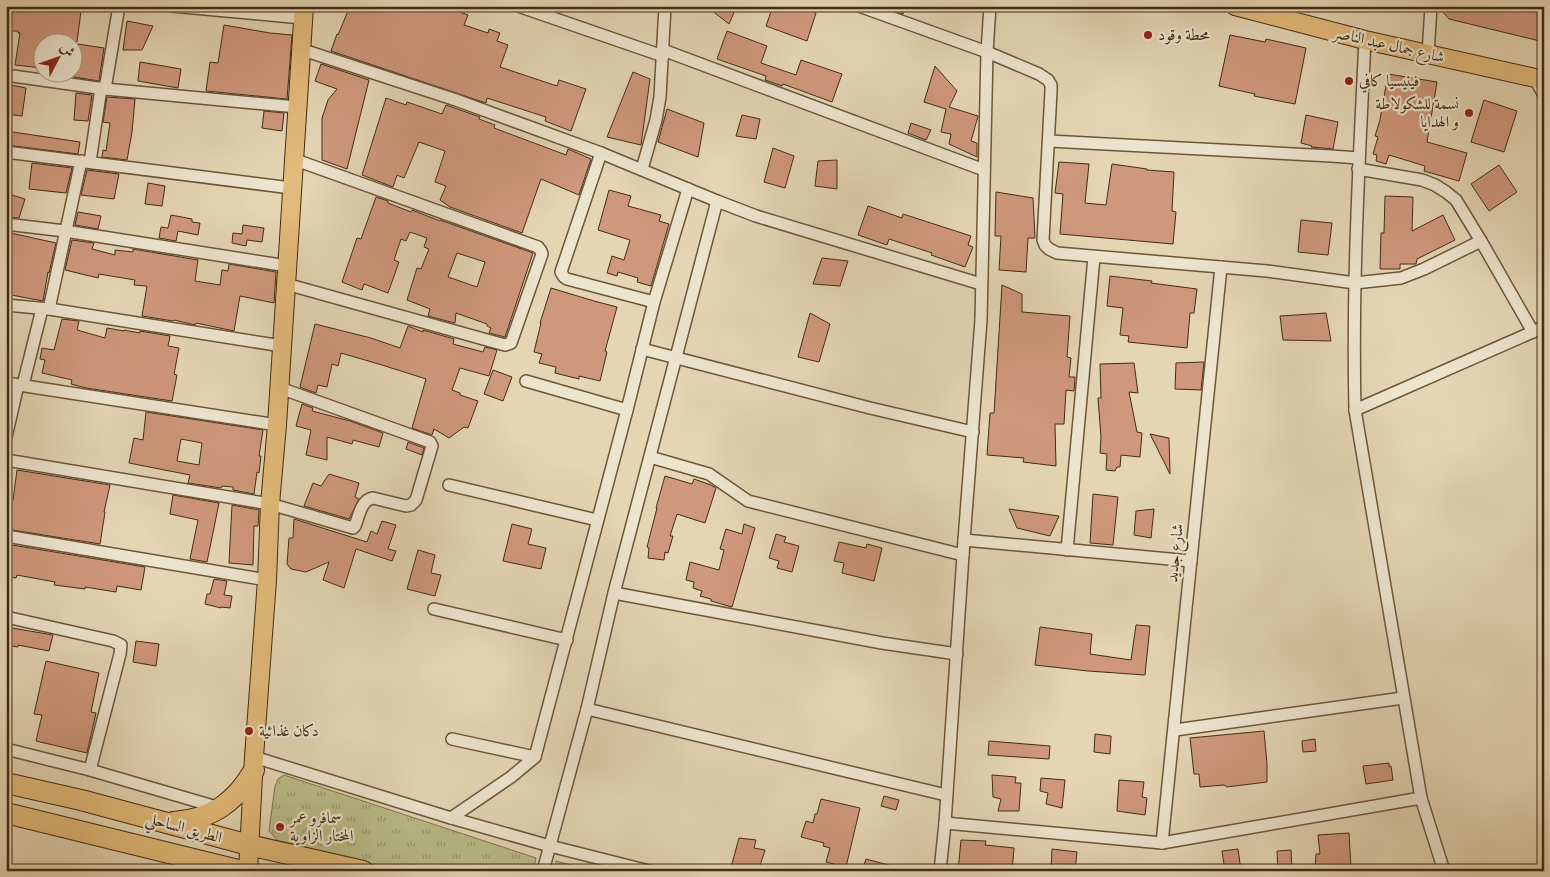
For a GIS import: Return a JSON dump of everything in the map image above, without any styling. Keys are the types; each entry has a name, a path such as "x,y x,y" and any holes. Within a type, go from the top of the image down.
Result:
{"highway":[{"path":"164,822 194,819 220,808 240,791 254,763"},
{"name":"الطريق الساحلي","path":"6,783 81,800 249,845 363,871"},
{"name":"الطريق الساحلي","path":"6,814 242,871"},
{"path":"179,856 199,871"}],"main road":[{"name":"شارع جمال عبد الناصر","path":"1235,6 1365,40 1539,79"},
{"path":"248,871 303,12"}],"street":[{"path":"6,437 16,384 46,309 65,231 85,162 103,88 119,6"},
{"path":"172,6 303,12"},
{"path":"518,6 663,53 984,170"},
{"path":"642,169 658,110 662,86 665,6"},
{"path":"859,6 987,52 1044,76 1048,80 1051,91 1043,240 1052,252 1267,271 1355,283 1401,278 1481,241"},
{"path":"940,871 981,320 987,52 990,6"},
{"path":"1428,55 1431,6"},
{"path":"1365,40 1358,164 1354,362 1355,410 1421,798 1444,871"},
{"path":"300,49 456,100 601,153 756,216 981,284"},
{"path":"6,75 103,88 297,107"},
{"path":"1539,79 1544,95"},
{"path":"1049,141 1331,156 1422,180 1440,188 1456,200 1538,329 1355,410"},
{"path":"6,152 291,188"},
{"path":"601,153 561,272 564,278 567,279 654,302"},
{"path":"286,284 505,345 511,343 542,254 538,247 293,159"},
{"path":"451,818 511,777 535,756 567,640 654,302 688,189"},
{"path":"543,871 587,709 614,593 717,201"},
{"path":"6,224 65,231 287,266"},
{"path":"1067,550 1094,257"},
{"name":"شارع جديد","path":"1162,843 1221,267"},
{"path":"6,305 46,309 282,346"},
{"path":"642,348 870,408 973,432"},
{"path":"526,381 627,410"},
{"path":"16,384 277,425"},
{"path":"6,460 270,504 354,528 363,504 367,500 373,498 406,506 416,500 432,444 430,442 280,388"},
{"path":"650,457 709,474 748,501 963,555"},
{"path":"449,485 597,520"},
{"path":"6,536 267,580"},
{"path":"964,540 1191,561"},
{"path":"614,593 882,643 956,654"},
{"path":"434,609 567,640"},
{"path":"6,617 113,641 120,645 120,654 90,770"},
{"path":"1175,730 1403,698"},
{"path":"587,709 946,795"},
{"path":"452,740 535,756"},
{"path":"6,749 90,770 220,808"},
{"path":"254,763 550,846 649,871"},
{"path":"945,823 1162,843 1421,798"}],"green space":[{"path":"284,775 536,858 533,871 395,871 278,841 269,831 275,786 278,779"},
{"path":"556,861 593,871 555,871"}],"building":[{"path":"6,6 39,6 40,8 81,11 78,32 32,32 32,67 15,65 20,33 18,31 6,31"},
{"path":"350,6 444,6 468,15 464,25 488,33 489,29 500,33 497,41 508,45 500,67 557,86 559,80 586,89 571,131 545,121 546,117 487,98 486,103 331,51"},
{"path":"706,6 737,6 729,24"},
{"path":"773,6 797,6 816,13 807,41 766,26"},
{"path":"882,6 906,6 903,14"},
{"path":"1438,6 1544,6 1544,42 1449,19"},
{"path":"127,21 153,26 142,50 123,50"},
{"path":"224,25 292,35 287,99 206,91 210,62 218,63"},
{"path":"727,31 767,46 761,63 796,75 801,60 842,74 832,102 783,84 782,86 765,80 766,76 717,59"},
{"path":"1230,35 1265,42 1266,39 1306,48 1295,104 1254,96 1255,94 1219,86"},
{"path":"82,45 104,48 99,81 82,78"},
{"path":"140,62 181,69 178,88 138,81"},
{"path":"321,64 369,80 347,169 322,160 322,118 328,100 337,89 315,81"},
{"path":"935,66 957,91 949,107 978,116 971,141 977,143 977,157 949,144 951,134 941,132 946,109 924,102"},
{"path":"633,72 650,79 641,145 607,137"},
{"path":"1388,74 1437,82 1427,142 1467,153 1459,181 1424,171 1425,166 1389,155 1386,164 1376,161 1377,155 1373,154 1378,137 1375,136 1380,120"},
{"path":"6,84 26,88 22,116 6,114"},
{"path":"76,93 92,95 88,121 74,120"},
{"path":"107,97 135,99 127,160 102,157 103,150 106,151 110,123 103,122"},
{"path":"386,98 406,105 407,102 442,114 446,105 480,117 479,119 495,125 494,128 566,155 568,149 591,159 579,195 541,179 522,233 450,207 440,200 446,186 435,182 445,151 419,142 404,178 397,175 393,187 362,175"},
{"path":"1484,100 1517,111 1504,152 1471,142"},
{"path":"667,109 704,123 698,157 658,142"},
{"path":"264,111 284,113 282,131 262,128"},
{"path":"742,115 760,119 756,139 736,136"},
{"path":"1306,115 1338,122 1333,149 1311,147 1301,143"},
{"path":"911,123 931,130 926,140 908,133"},
{"path":"6,131 80,142 78,154 6,145"},
{"path":"773,148 794,156 785,188 764,182"},
{"path":"837,160 837,189 815,186 818,161"},
{"path":"1059,162 1089,164 1085,203 1106,205 1112,164 1174,172 1172,211 1176,212 1173,244 1060,234 1063,194 1055,193"},
{"path":"32,163 72,168 66,193 29,189"},
{"path":"1499,165 1517,192 1489,211 1471,184"},
{"path":"87,170 119,174 114,199 81,195"},
{"path":"148,183 165,186 162,206 145,204"},
{"path":"609,190 631,196 628,206 661,215 659,221 669,224 651,286 637,282 638,278 618,272 617,276 607,273 612,256 624,260 630,240 598,230"},
{"path":"996,192 1033,198 1035,238 1028,238 1026,272 999,270 1001,236 995,236"},
{"path":"12,195 25,199 19,218 6,217"},
{"path":"1385,196 1413,197 1412,231 1443,215 1455,240 1417,259 1416,264 1400,264 1400,269 1380,269 1381,233 1384,233"},
{"path":"376,197 411,212 412,210 533,253 505,337 489,333 491,328 487,324 456,313 455,323 428,316 430,309 407,300 417,268 421,269 429,249 424,247 427,238 410,232 406,241 401,239 394,260 399,262 388,293 364,284 362,290 342,282 357,238 361,239","holes":["457,253 485,262 477,287 448,277"]},
{"path":"868,206 902,218 903,214 971,236 968,245 973,247 965,267 931,255 932,253 889,239 887,245 858,235"},
{"path":"78,212 101,216 98,229 75,225"},
{"path":"171,215 192,219 192,222 200,223 198,235 178,231 176,241 159,238 161,227 168,228"},
{"path":"1301,220 1332,223 1328,255 1298,252"},
{"path":"243,225 264,228 262,242 247,240 246,246 232,243 233,233 242,234"},
{"path":"6,232 56,243 43,301 6,294"},
{"path":"72,240 94,243 92,249 115,255 115,250 133,252 133,249 198,260 195,281 220,285 222,270 228,271 229,264 276,272 274,303 240,296 234,331 196,323 195,325 142,316 147,286 134,285 135,280 99,274 98,278 65,270"},
{"path":"822,258 848,261 840,286 813,284"},
{"path":"1110,276 1197,289 1194,313 1190,313 1187,348 1128,342 1129,336 1120,335 1123,308 1107,306"},
{"path":"1002,285 1022,294 1022,312 1070,316 1067,357 1071,358 1069,377 1075,377 1074,391 1066,390 1064,424 1055,424 1056,466 1023,462 1024,458 987,455 990,413 994,413"},
{"path":"551,288 617,307 605,351 607,352 600,381 579,376 579,379 555,373 556,367 539,363 542,354 534,352 540,323"},
{"path":"810,313 830,324 819,362 798,357"},
{"path":"1326,313 1331,341 1283,340 1280,316"},
{"path":"62,319 79,321 77,330 105,338 107,328 170,336 168,346 179,348 174,374 177,375 172,401 86,388 71,384 72,380 42,373 45,360 40,359 42,348 54,350"},
{"path":"315,324 371,338 400,348 408,326 423,332 423,330 454,339 453,344 483,352 485,347 497,350 489,376 460,368 452,390 478,401 468,428 464,427 449,438 434,429 432,435 412,428 426,379 341,353 338,366 332,364 327,387 318,385 316,393 300,387"},
{"path":"1204,362 1201,390 1175,389 1176,363"},
{"path":"1134,363 1138,393 1129,392 1137,432 1142,433 1140,457 1121,455 1120,467 1117,467 1115,471 1106,470 1107,454 1100,453 1101,437 1098,398 1101,398 1100,364"},
{"path":"493,370 512,377 503,401 484,394"},
{"path":"302,404 313,408 312,411 350,421 383,433 379,447 353,440 352,444 327,437 327,460 306,455 311,430 296,426"},
{"path":"146,412 263,430 259,456 261,456 259,473 257,472 254,494 233,490 233,487 222,486 221,488 188,483 190,475 129,463 134,438 143,440","holes":["181,439 202,443 199,465 177,461"]},
{"path":"1150,434 1169,438 1170,474"},
{"path":"408,442 424,448 422,455 406,449"},
{"path":"17,470 110,485 100,544 6,529 6,499 13,500"},
{"path":"329,474 359,483 355,497 359,499 349,519 304,506 313,483 321,486"},
{"path":"665,476 692,484 694,479 716,488 705,523 677,514 670,536 673,536 668,553 665,552 664,560 648,558 649,548 647,547"},
{"path":"1093,494 1118,497 1113,545 1090,543"},
{"path":"173,495 219,503 207,562 190,559 198,520 170,514"},
{"path":"232,505 259,510 258,526 254,526 253,565 229,563"},
{"path":"1009,509 1059,516 1050,536 1017,528"},
{"path":"1154,509 1151,538 1134,535 1136,511"},
{"path":"294,519 367,542 371,531 377,534 382,521 396,525 388,549 396,551 392,561 356,549 344,588 323,580 329,562 306,572 291,569 287,564 289,538 293,538"},
{"path":"512,524 532,529 528,544 546,548 541,569 503,561"},
{"path":"744,524 755,528 732,607 700,596 702,591 693,588 694,582 686,580 690,562 719,570 724,550 720,549 726,529 742,534"},
{"path":"776,534 786,537 784,542 799,546 792,572 777,568 779,561 769,558"},
{"path":"839,542 866,548 867,544 882,548 874,581 842,573 844,563 834,561"},
{"path":"6,544 145,567 141,590 117,586 116,592 85,587 85,589 54,585 55,582 17,575 16,578 6,576"},
{"path":"418,550 435,555 431,573 441,575 435,596 407,589"},
{"path":"214,579 227,581 224,595 232,596 230,608 205,604 207,594 210,594"},
{"path":"1136,625 1150,626 1145,675 1035,665 1040,627 1092,634 1090,654 1131,660"},
{"path":"6,627 53,635 49,651 18,645 18,647 6,645"},
{"path":"136,641 159,644 156,666 133,662"},
{"path":"46,661 99,673 91,712 96,713 87,753 36,741 42,715 34,714"},
{"path":"1264,731 1267,782 1227,787 1224,785 1200,787 1199,774 1194,774 1190,738"},
{"path":"1095,734 1111,736 1110,754 1094,752"},
{"path":"1315,739 1316,751 1303,752 1302,741"},
{"path":"989,741 1050,746 1049,759 988,755"},
{"path":"1389,763 1393,780 1366,784 1363,766"},
{"path":"992,775 1016,777 1015,783 1021,783 1019,811 998,811 1001,799 993,797"},
{"path":"1041,778 1065,780 1062,808 1046,804 1048,793 1040,791"},
{"path":"1119,780 1144,782 1142,797 1147,798 1145,815 1117,811"},
{"path":"884,796 899,800 896,810 881,806"},
{"path":"821,799 860,808 845,871 833,871 834,864 826,862 830,848 823,846 824,843 801,837 806,821 813,823"},
{"path":"1349,833 1351,869 1315,871 1316,854 1320,854 1318,835"},
{"path":"739,838 756,840 754,848 765,850 759,869 761,871 730,871"},
{"path":"961,840 986,841 985,845 1014,848 1012,871 958,871"},
{"path":"1052,849 1077,852 1075,871 1051,871"},
{"path":"1238,849 1241,871 1225,871 1222,851"},
{"path":"1291,850 1292,871 1278,871 1277,851"},
{"path":"866,859 896,867 896,871 862,871"}],"place":[{"name":"محطة وقود","path":"1148,35"},
{"name":"فينيسيا كافي","path":"1349,81"},
{"name":"نسمة للشكولاطة و الهدايا","path":"1469,113"},
{"name":"دكان غذائية","path":"249,731"},
{"name":"سمافرو عمر المختار الزاوية","path":"280,827"}]}
